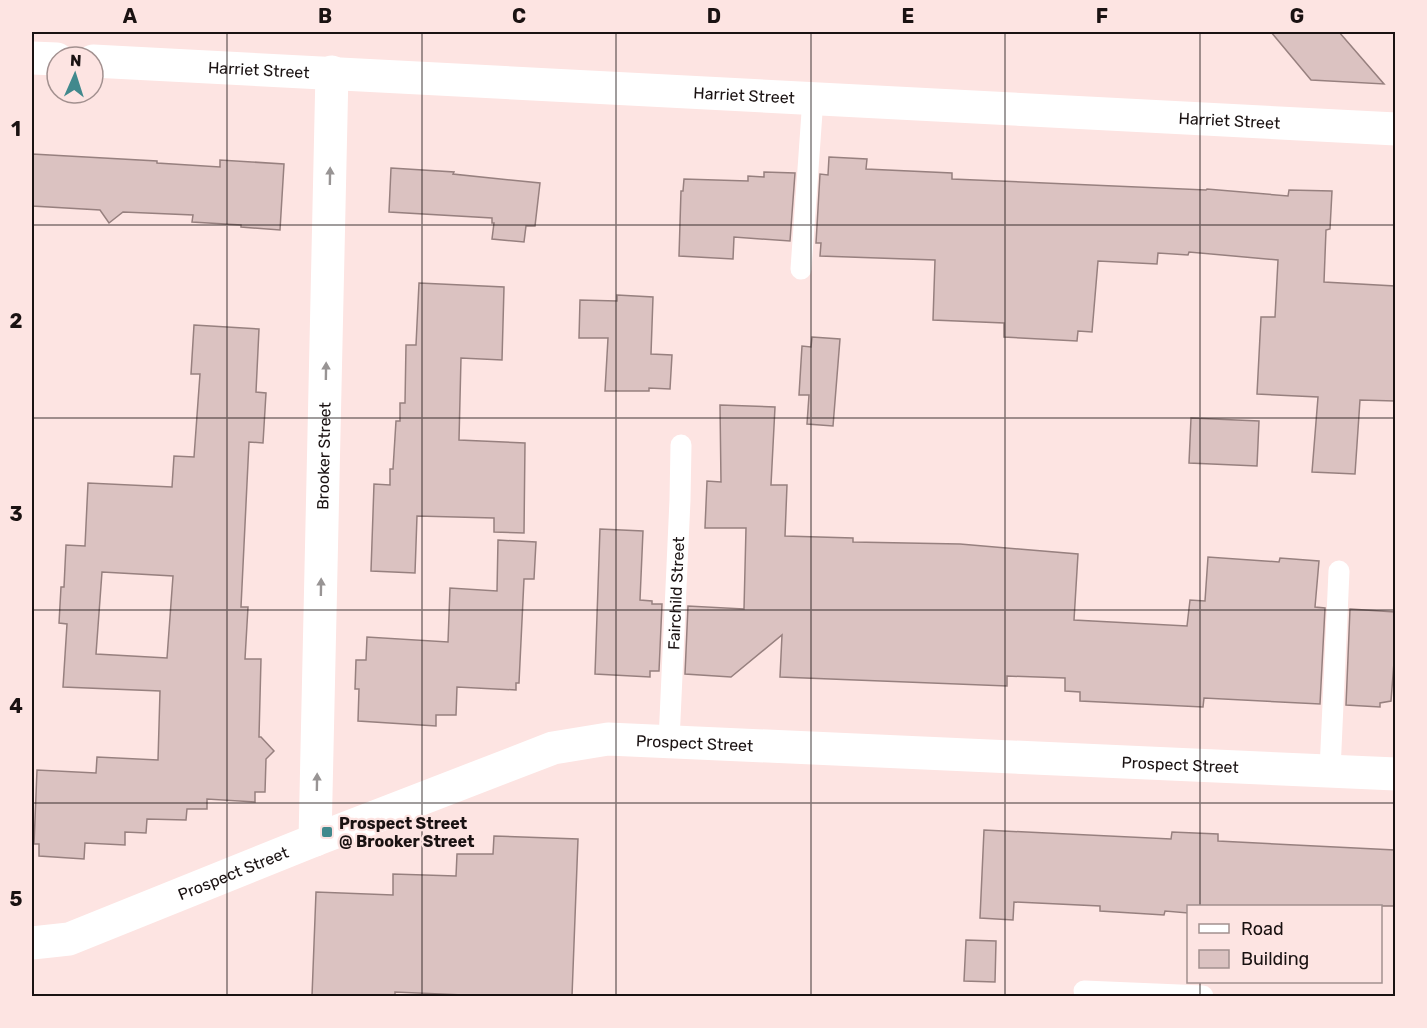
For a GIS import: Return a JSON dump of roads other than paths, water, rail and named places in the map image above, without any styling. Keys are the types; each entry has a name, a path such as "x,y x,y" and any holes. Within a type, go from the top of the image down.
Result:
{"street":[{"name":"Harriet Street","path":"105,62 1395,129"},
{"name":"Brooker Street","path":"315,840 332,72"},
{"name":"Prospect Street","path":"32,943 69,939 315,840 554,748 608,739 1395,774"}],"lane":[{"path":"801,269 813,98"},
{"name":"Fairchild Street","path":"669,741 681,445"},
{"path":"1330,771 1339,571"},
{"path":"1084,991 1203,996"}],"place":[{"name":"Prospect Street @ Brooker Street","path":"327,832"}]}
